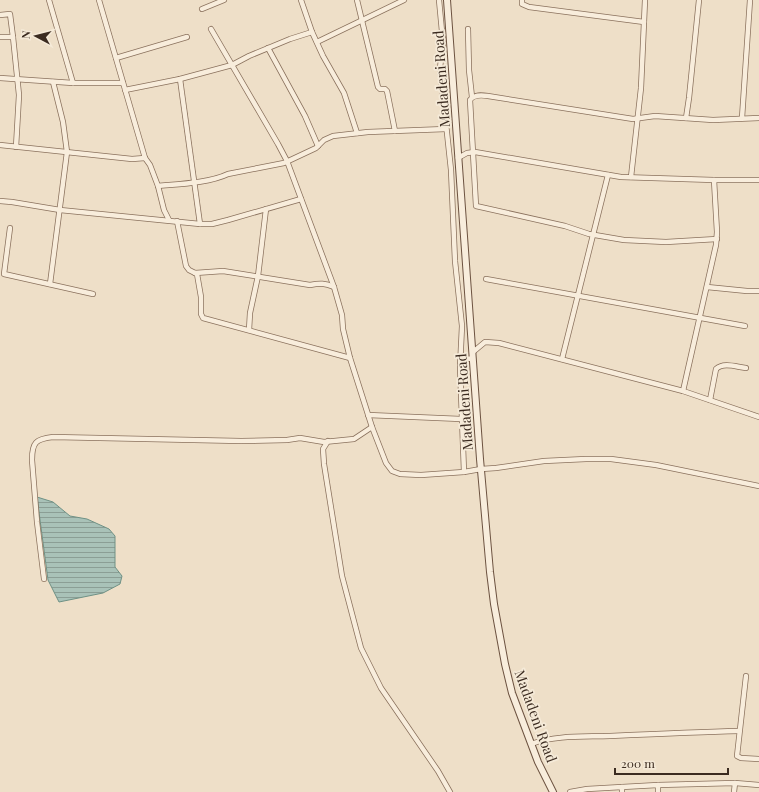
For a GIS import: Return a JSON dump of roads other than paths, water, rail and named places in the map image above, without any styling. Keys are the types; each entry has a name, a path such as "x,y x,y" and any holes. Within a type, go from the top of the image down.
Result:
{"street":[{"path":"49,0 73,83"},
{"path":"98,0 145,158 150,165 158,186 164,210 169,220"},
{"path":"202,9 224,0"},
{"path":"301,0 312,32 344,93 357,133"},
{"path":"357,0 378,87 380,89 385,89 386,91 395,131"},
{"path":"317,42 404,0"},
{"path":"438,0 443,42 440,68 444,91 446,129 451,170 455,261 463,336 460,358 464,472"},
{"name":"Madadeni Road","path":"447,0 481,469 490,572 498,633 512,693 538,762 553,792"},
{"path":"522,0 522,4 529,7 644,22"},
{"path":"631,178 641,88 645,0"},
{"path":"686,118 699,0"},
{"path":"742,118 750,0"},
{"path":"0,15 10,14 13,37 19,96 16,147"},
{"path":"211,29 287,161 334,287 342,316 343,330 350,358 368,416 389,468 396,473 421,475 464,472 550,461 612,459 656,465 759,486"},
{"path":"468,29 469,70 472,97 470,102 476,206 564,226 594,235 634,241 717,239"},
{"path":"125,90 232,65 268,48 312,32"},
{"path":"0,37 13,37"},
{"path":"116,58 187,37"},
{"path":"268,48 305,116 318,146"},
{"path":"0,78 73,83 123,84"},
{"path":"180,78 200,224"},
{"path":"50,284 67,152 63,122 53,82"},
{"path":"472,97 488,96 633,119 655,116 713,120 759,118"},
{"path":"158,186 194,182 287,161 318,146 327,138 357,133 446,129"},
{"path":"0,145 132,159 145,158"},
{"path":"458,158 473,152 631,178 759,180"},
{"path":"562,359 608,175"},
{"path":"683,391 717,239 714,180"},
{"path":"0,201 60,210 212,224 301,199"},
{"path":"249,330 250,313 258,276 266,209"},
{"path":"177,221 186,266 189,270 195,273 223,271 310,286 319,283 326,283 334,287"},
{"path":"10,228 4,274 93,294"},
{"path":"195,273 198,279 202,301 202,316 206,319 350,358"},
{"path":"486,279 612,303 746,326"},
{"path":"707,287 759,291"},
{"path":"460,358 473,356 483,343 489,342 562,359 683,391 759,417"},
{"path":"710,400 716,369 718,367 724,365 746,368"},
{"path":"368,416 461,418"},
{"path":"44,579 37,522 32,460 32,450 34,444 38,440 53,437 241,441 287,440 300,438 318,442 354,439 372,427"},
{"path":"328,441 323,449 325,470 342,576 361,648 381,688 438,771 450,792"},
{"path":"746,676 736,756 741,758 759,759"},
{"path":"531,744 543,740 571,736 739,731"},
{"path":"570,792 587,789 622,790 658,785 735,783 759,785"},
{"path":"734,792 735,783"},
{"path":"658,785 658,792"}]}
